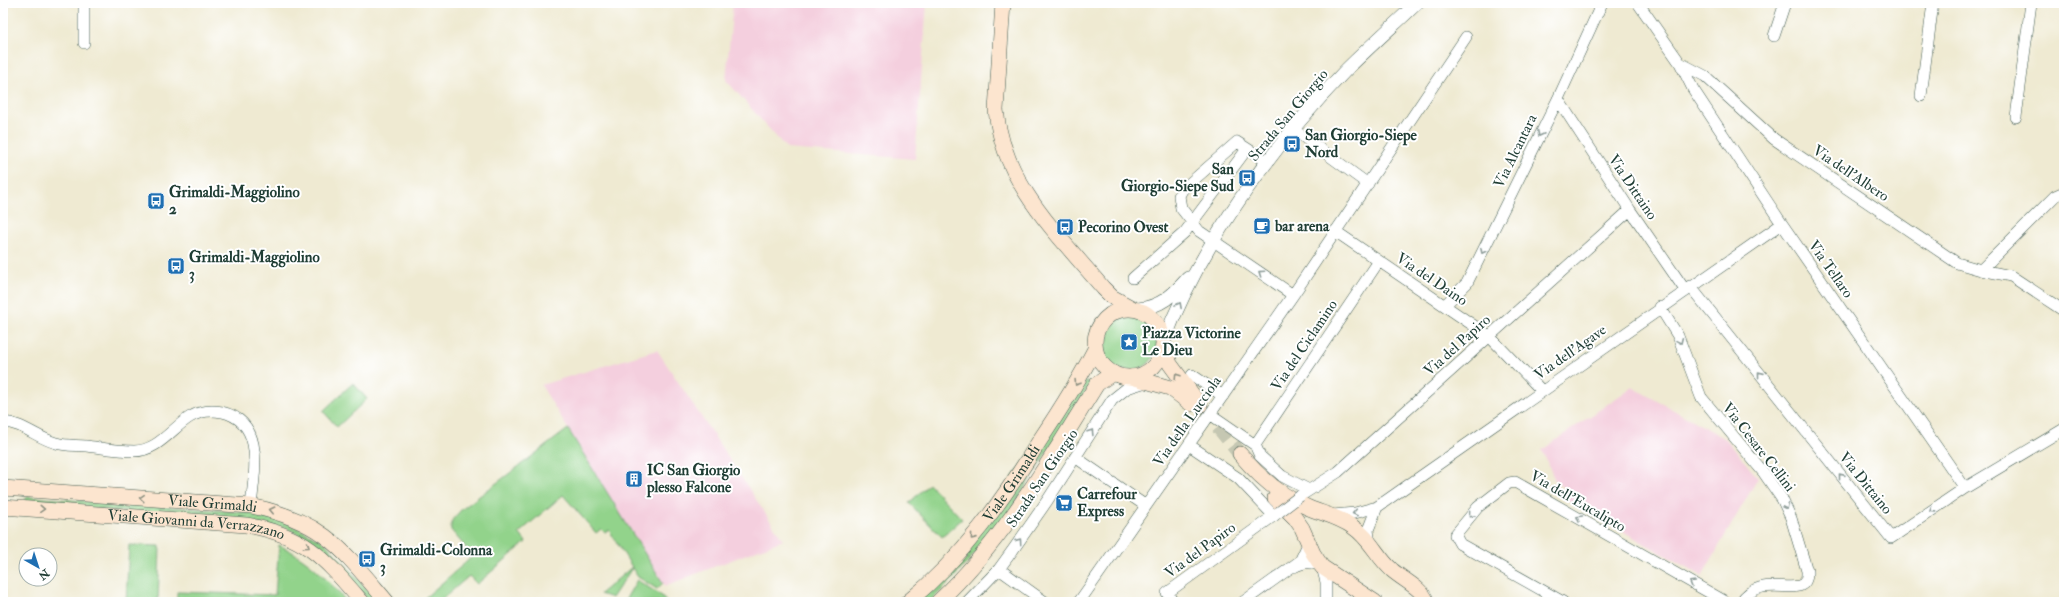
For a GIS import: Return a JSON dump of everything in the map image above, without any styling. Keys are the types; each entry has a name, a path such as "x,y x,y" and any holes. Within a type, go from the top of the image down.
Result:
{"main road":[{"path":"1003,3 996,110 1007,158 1037,212 1114,304 1135,309 1153,318 1159,324 1170,364 1180,381 1202,409"},
{"path":"1114,304 1108,316 1099,326 1095,340 1095,349 1102,363 1113,373 1170,388 1202,409"},
{"path":"1131,377 1141,375 1155,366 1163,352 1164,342"},
{"name":"Viale Grimaldi","path":"908,602 945,569 990,516 1079,379 1095,349"},
{"path":"938,602 959,582 1005,529 1097,384 1113,373"},
{"path":"1375,602 1322,567 1295,518 1262,487 1237,455 1279,492 1307,507 1331,515 1354,528 1370,544 1388,567 1425,597 1439,602"},
{"name":"Viale Grimaldi","path":"3,488 251,506 281,513 313,526 348,556 387,602"},
{"name":"Viale Giovanni da Verrazzano","path":"3,507 246,525 277,531 300,542 320,555 362,602"},
{"path":"1307,541 1311,523 1320,517 1331,515"}],"street":[{"path":"84,3 84,43"},
{"name":"Strada San Giorgio","path":"1202,262 1214,241 1268,162 1294,130 1344,73 1417,3"},
{"name":"Via Alcantara","path":"1446,305 1467,283 1558,99 1602,3"},
{"name":"Via dell'Albero","path":"1638,3 1680,63 1705,76 1774,139 1803,160 1957,263 2011,276 2064,311"},
{"path":"1774,36 1785,3"},
{"path":"1921,96 1933,3"},
{"path":"2016,117 2031,3"},
{"name":"Via della Lucciola","path":"1079,602 1189,445 1202,409 1223,396 1466,38"},
{"name":"Via Tellaro","path":"1680,63 1693,89 1782,224 1965,488"},
{"name":"Via Dittaino","path":"1558,99 1630,210 1688,288 1891,538 1965,488 2064,429"},
{"path":"1294,130 1368,184"},
{"path":"1268,162 1237,142 1182,190 1179,196 1181,208 1199,232 1293,295"},
{"path":"1133,278 1185,232 1247,149"},
{"path":"1982,270 2055,196 2064,192"},
{"name":"Via del Papiro","path":"1173,602 1167,593 1304,493 1338,472 1630,210"},
{"name":"Via dell'Agave","path":"1377,507 1541,390 1782,224"},
{"name":"Via del Daino","path":"1335,231 1446,305 1489,336 1541,390"},
{"name":"Via del Ciclamino","path":"1255,445 1379,261"},
{"path":"1135,309 1150,308 1166,300 1202,262"},
{"path":"1164,342 1176,311 1202,262"},
{"name":"Via Cesare Cellini","path":"1660,307 1678,336 1700,397 1764,473 1782,499 1791,518 1807,571 1808,580 1804,589 1798,594 1787,594 1764,588 1754,590 1745,596 1741,602"},
{"path":"1192,375 1223,396"},
{"path":"1112,400 1131,377"},
{"name":"Strada San Giorgio","path":"966,602 999,569 1112,400 1127,388 1149,382"},
{"path":"1202,409 1255,445 1260,456 1304,493"},
{"path":"3,422 20,425 37,436 56,444 135,451 154,446 190,417 209,411 227,413 248,429 254,445 256,457 251,506"},
{"path":"1189,445 1238,478 1276,514"},
{"path":"1075,457 1146,506"},
{"name":"Via dell'Eucalipto","path":"1563,602 1460,544 1456,540 1455,535 1478,507 1509,482 1514,482 1726,602"},
{"path":"1331,515 1355,513 1377,507"},
{"path":"1370,544 1368,530 1377,507"},
{"path":"1243,602 1291,568 1303,557 1307,541"},
{"path":"1291,568 1305,562 1317,564 1322,567 1326,582 1326,602"},
{"path":"999,569 1045,602"}],"shaded area":[{"path":"733,3 927,3 915,159 787,149 726,80"},
{"path":"657,350 783,540 665,586 541,385"},
{"path":"1632,387 1726,439 1758,478 1702,576 1562,497 1567,489 1556,483 1542,450"}],"green space":[{"path":"1129,315 1140,317 1149,323 1155,332 1157,343 1155,354 1149,363 1140,369 1129,371 1118,369 1109,363 1103,354 1101,343 1103,332 1109,323 1118,317"},
{"path":"1087,381 1090,384 1006,517 951,581 929,602 918,602 1085,382"},
{"path":"353,383 367,399 337,427 323,411"},
{"path":"568,429 663,583 657,589 638,577 632,568 612,598 600,594 632,567 609,530 605,533 601,529 596,533 563,495 519,533 526,542 477,584 469,576 439,602 420,602 473,556 451,530 452,522 461,510"},
{"path":"929,484 962,519 942,537 909,503"},
{"path":"28,497 253,513 280,519 324,542 379,602 370,602 352,580 322,551 286,528 26,502 25,499"},
{"path":"129,545 160,546 158,602 126,602"},
{"path":"279,545 308,563 347,602 177,602 177,592 275,595"},
{"path":"637,580 662,596 666,602 624,602"}],"tunnel":[{"path":"1204,409 1240,454"}],"place":[{"name":"San Giorgio-Siepe Nord","path":"1292,144"},
{"name":"San Giorgio-Siepe Sud","path":"1247,178"},
{"name":"Grimaldi-Maggiolino 2","path":"156,201"},
{"name":"bar arena","path":"1262,226"},
{"name":"Pecorino Ovest","path":"1065,227"},
{"name":"Grimaldi-Maggiolino 3","path":"176,266"},
{"name":"Piazza Victorine Le Dieu","path":"1129,342"},
{"name":"IC San Giorgio plesso Falcone","path":"634,479"},
{"name":"Carrefour Express","path":"1064,503"},
{"name":"Grimaldi-Colonna 3","path":"367,559"}]}
